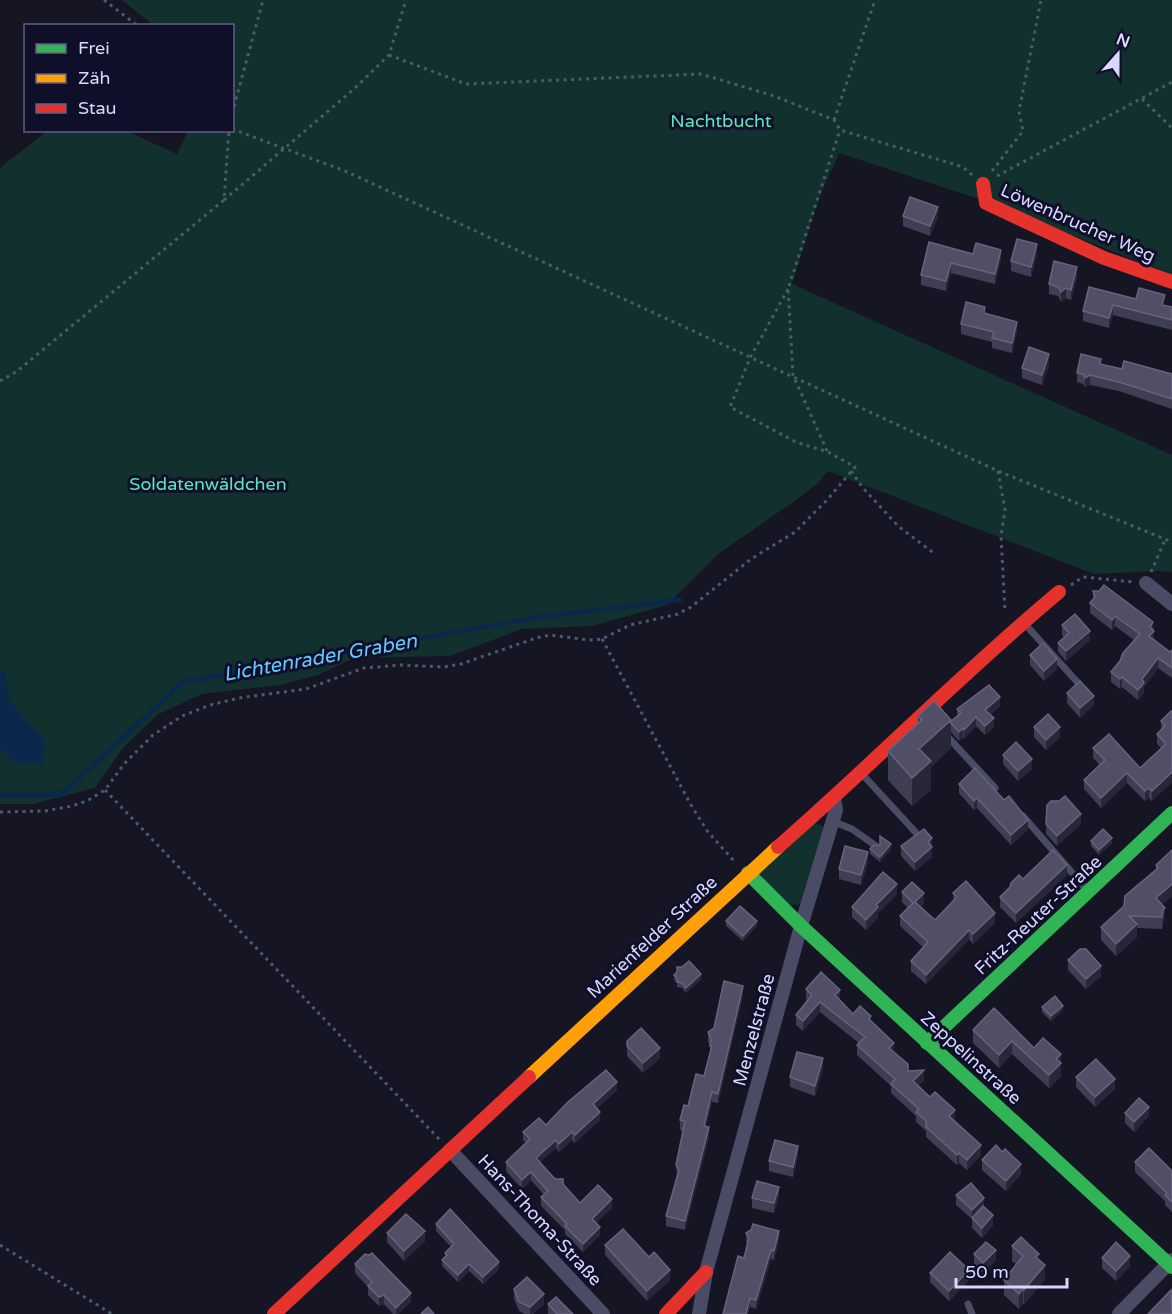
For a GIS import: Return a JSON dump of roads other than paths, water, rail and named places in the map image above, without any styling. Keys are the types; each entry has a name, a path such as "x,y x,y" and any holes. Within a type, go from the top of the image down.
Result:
{"street":[{"name":"Löwenbrucher Weg","path":"982,184 986,203 1104,258 1172,282"},
{"path":"1146,583 1172,604"},
{"name":"Marienfelder Straße","path":"274,1314 747,874 927,715 1023,622 1059,592"},
{"name":"Menzelstraße","path":"699,1314 706,1272 801,926 836,810 834,798"},
{"name":"Fritz-Reuter-Straße","path":"927,1043 1172,813"},
{"name":"Zeppelinstraße","path":"747,874 927,1043 1171,1263"},
{"name":"Hans-Thoma-Straße","path":"450,1150 603,1314"},
{"path":"1119,1314 1171,1263"},
{"name":"Menzelstraße","path":"666,1314 706,1272"}],"lane":[{"path":"1023,622 1079,684"},
{"path":"941,730 995,788"},
{"path":"861,773 919,836"},
{"path":"1019,811 1089,892"},
{"path":"832,821 852,829 876,846"},
{"path":"968,1304 972,1314"}],"water":[{"path":"0,669 5,672 9,701 45,741 43,764 14,763 0,747"}],"waterway":[{"name":"Lichtenrader Graben","path":"0,795 48,795 64,792 183,682 539,617 680,600"}],"park label":[{"name":"Nachtbucht","path":"721,121"},
{"name":"Soldatenwäldchen","path":"208,484"}]}
